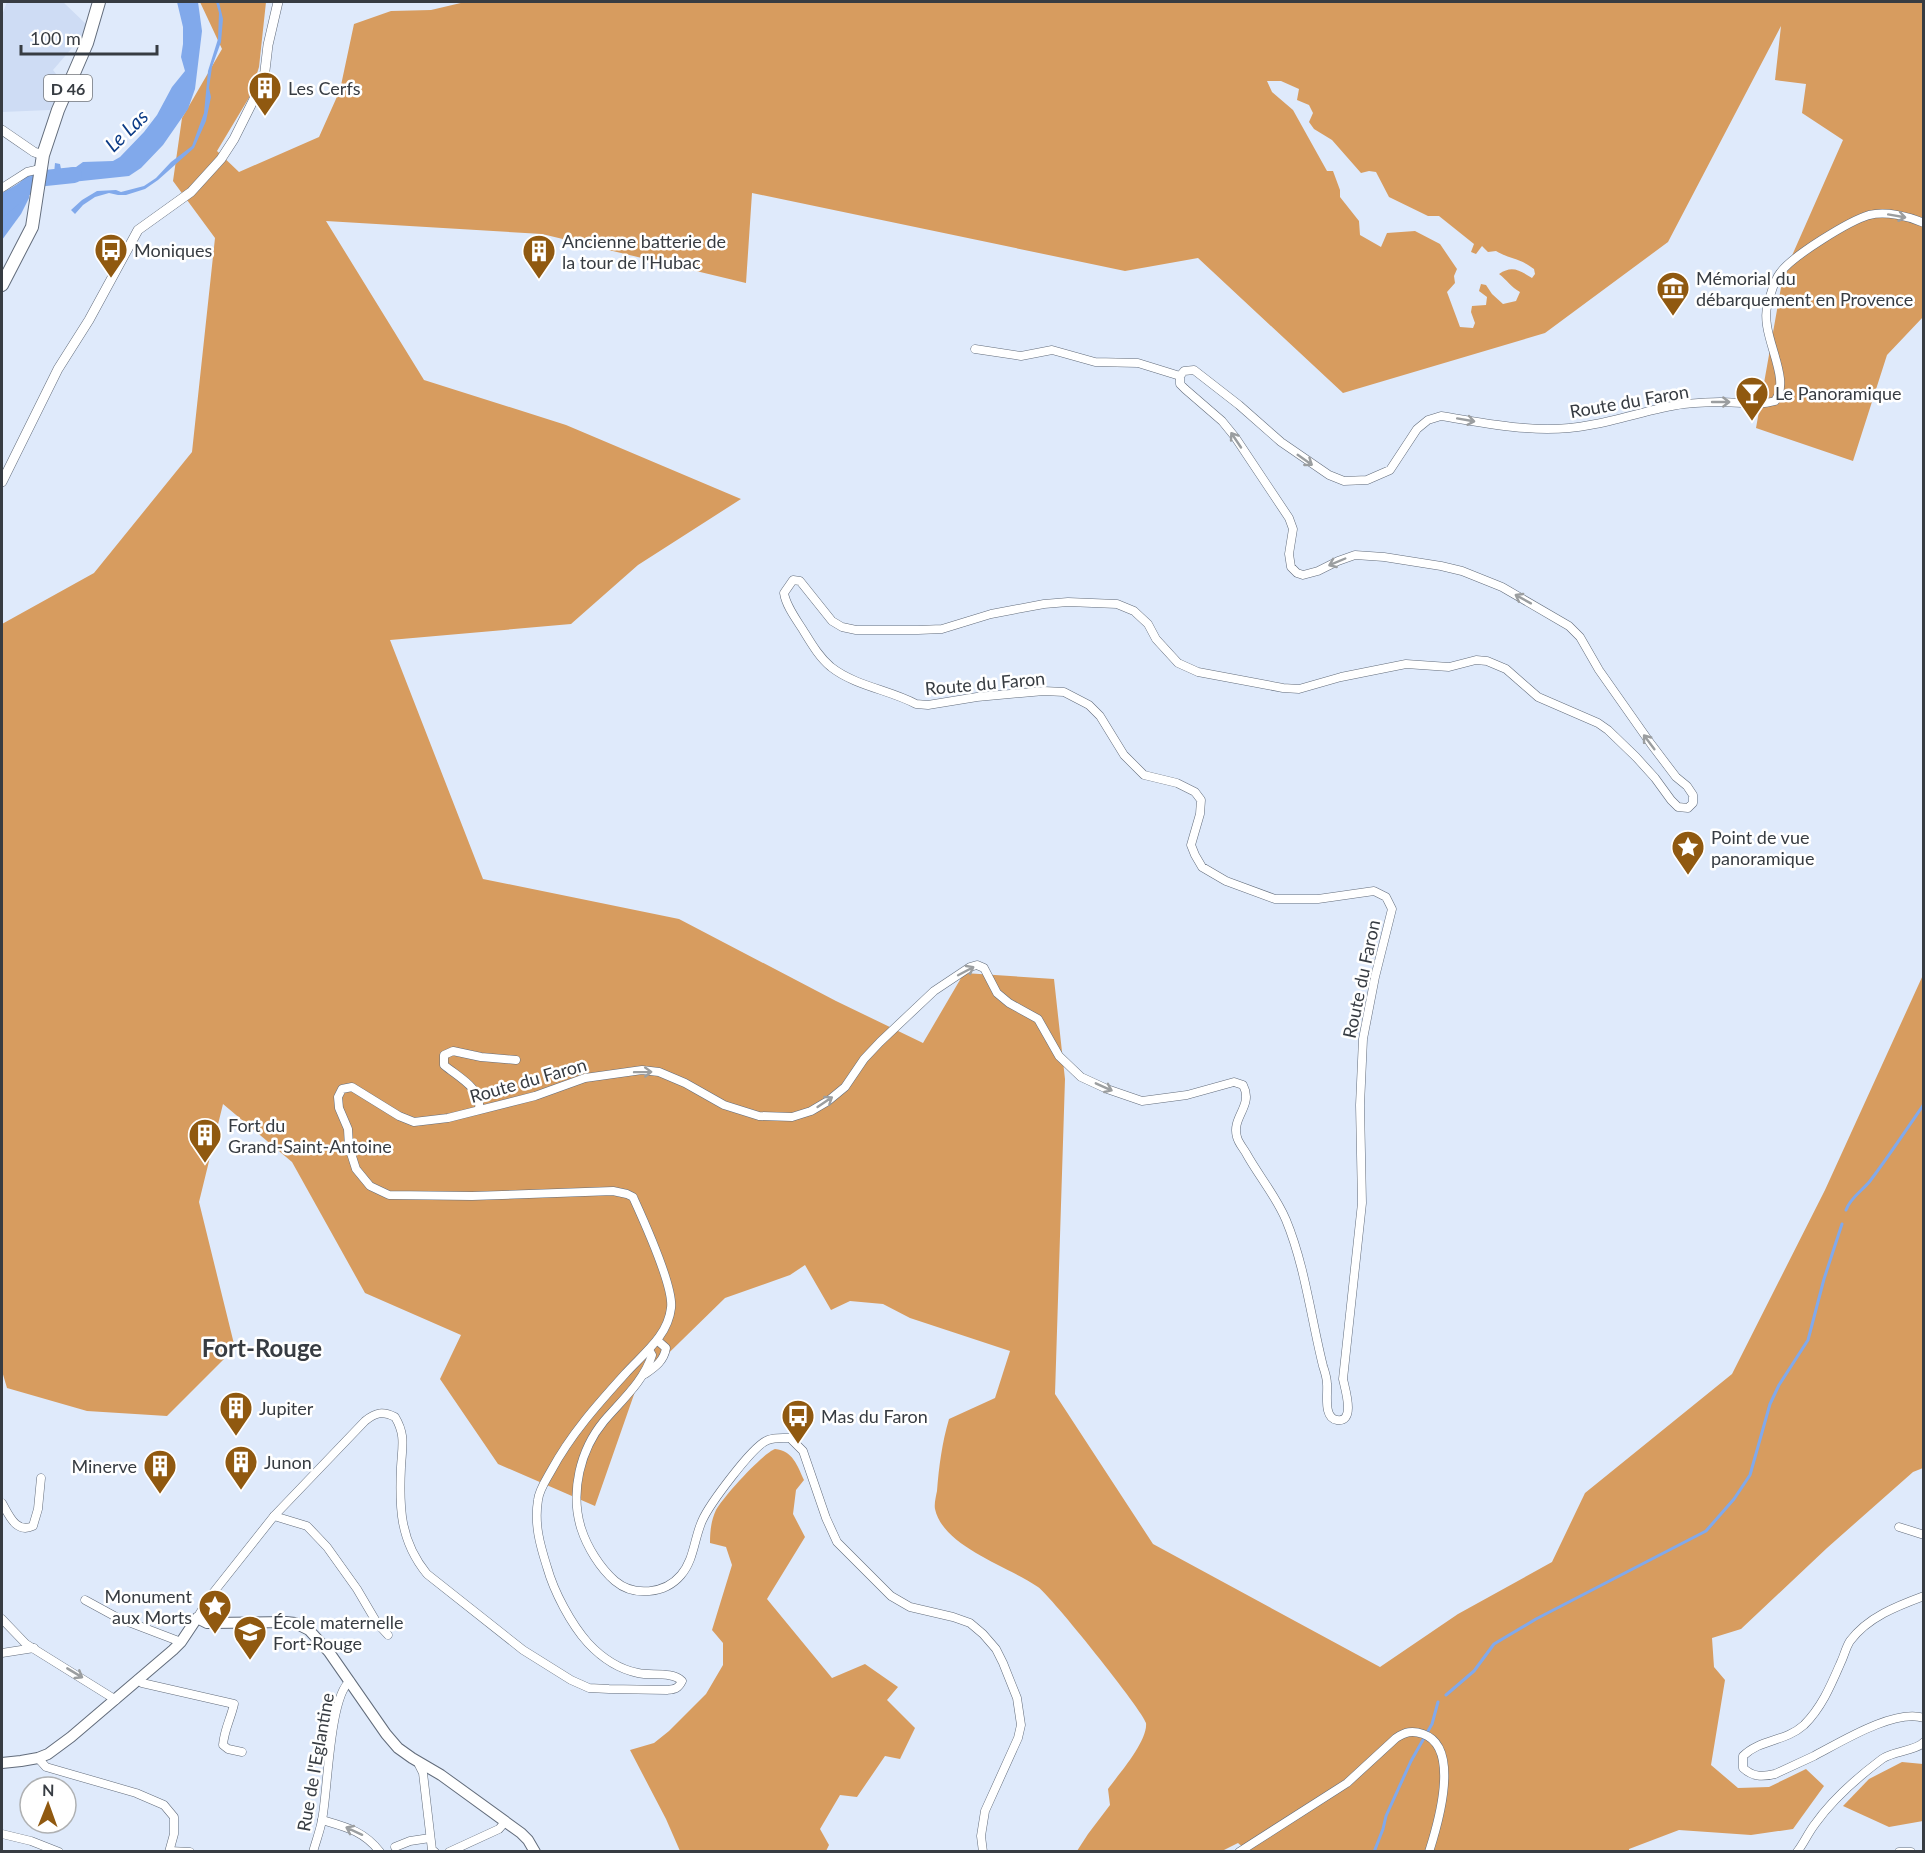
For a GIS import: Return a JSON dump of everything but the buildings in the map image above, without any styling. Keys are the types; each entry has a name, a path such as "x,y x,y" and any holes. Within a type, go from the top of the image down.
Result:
{"main road":[{"name":"D 46","path":"2,285 31,231 43,155 58,110 87,43 99,2"},
{"path":"2,1763 38,1758 48,1754 71,1737 181,1642 197,1618 207,1623 286,1622 303,1625 314,1634 398,1748 441,1775 505,1822 528,1840 535,1851"}],"street":[{"path":"2,482 58,369 89,320 138,230 191,192 221,159 234,138 264,79 268,45 278,2"},
{"path":"2,130 34,152 43,155"},
{"path":"2,188 27,172 39,176"},
{"name":"Route du Faron","path":"658,1341 668,1320 671,1300 665,1277 633,1197 613,1191 484,1196 388,1195 370,1186 356,1169 349,1147 348,1130 339,1108 338,1096 342,1089 352,1086 399,1116 414,1122 448,1118 535,1096 585,1078 642,1070 659,1072 686,1083 733,1108 759,1116 792,1117 811,1111 828,1101 845,1087 880,1042 934,991 970,967 977,965 984,968 997,993 1009,1003 1038,1018 1059,1056 1081,1077 1107,1089 1142,1101 1187,1095 1234,1082 1243,1085 1247,1092 1247,1099 1239,1118 1236,1136 1285,1217 1302,1273 1327,1383 1328,1411 1330,1417 1335,1420 1347,1418 1347,1398 1343,1379 1362,1203 1360,1105 1363,1039 1374,977 1392,909 1386,897 1374,891 1318,899 1275,899 1226,881 1202,867 1191,844 1200,814 1201,800 1195,792 1177,783 1144,776 1124,755 1100,716 1089,705 1064,692 1044,691 977,697 928,705 916,704 843,675 832,667 820,656 783,593 793,580 800,581 832,621 842,627 856,630 942,629 991,614 1044,604 1117,604 1134,611 1148,624 1156,639 1178,663 1198,672 1283,688 1299,689 1341,677 1406,664 1449,667 1476,660 1487,661 1506,669 1538,697 1598,723 1608,730 1636,757 1678,807 1688,808 1693,804 1694,799 1687,786 1676,777 1635,722 1599,670 1580,637 1569,626 1552,615 1502,588 1469,574 1418,562 1355,555 1318,571 1303,575 1297,573 1291,567 1293,530 1289,518 1235,437 1208,408 1180,384 1180,376 1184,371 1194,370 1281,442 1329,475 1344,481 1367,480 1390,470 1418,429 1428,420 1441,416 1525,429 1546,429 1590,425 1663,407 1717,402 1766,403 1775,401 1779,391 1780,378 1765,316 1767,304 1779,273 1796,257 1838,231 1870,215 1891,214 1923,223"},
{"path":"975,349 1021,356 1052,350 1095,362 1138,363 1180,376"},
{"path":"479,1109 480,1102 474,1088 444,1065 444,1055 453,1051 481,1057 516,1060"},
{"path":"197,1618 208,1598 273,1516 365,1421 374,1414 385,1412 395,1417 404,1438 401,1480 402,1523 417,1561 428,1574 523,1650 571,1680 589,1688 676,1689 682,1681 679,1678 638,1673 622,1668 601,1656 588,1642 560,1598 550,1577 537,1528 538,1497 566,1445 595,1407 658,1341 666,1348 665,1356 658,1365 642,1376"},
{"path":"649,1350 652,1355 642,1376 602,1424 582,1461 577,1482 576,1508 582,1532 592,1554 616,1581 628,1589 657,1591 672,1584 690,1562 702,1520 713,1502 753,1451 768,1439 790,1438 803,1451 826,1518 837,1542 891,1596 910,1608 970,1623 990,1641 1003,1663 1017,1698 1021,1725 1018,1738 985,1811 981,1836 983,1851"},
{"path":"2,1503 20,1528 33,1526 38,1509 41,1478"},
{"path":"273,1516 308,1526 327,1547 357,1589 377,1623 388,1635"},
{"path":"1899,1527 1923,1535"},
{"path":"1923,1596 1887,1610 1872,1620 1850,1642 1823,1702 1809,1719 1788,1736 1751,1748 1743,1756 1743,1768 1754,1775 1775,1774 1866,1729 1899,1718 1912,1716 1923,1718"},
{"path":"85,1600 118,1618 181,1642"},
{"path":"2,1618 26,1644 116,1700"},
{"path":"2,1653 34,1648"},
{"path":"138,1678 142,1683 234,1704 231,1719 225,1729 223,1745 228,1749 242,1752"},
{"name":"Rue de l'Eglantine","path":"313,1851 322,1820 337,1704 345,1685 350,1681"},
{"path":"1239,1851 1347,1783 1396,1738 1407,1732 1425,1735 1435,1741 1443,1758 1442,1802 1429,1851"},
{"path":"1797,1851 1815,1823 1869,1769 1892,1753 1920,1746 1923,1742"},
{"path":"38,1758 46,1767 136,1793 164,1805 174,1817 174,1834 169,1851 190,1851"},
{"path":"419,1762 418,1765 423,1773 432,1850 435,1851"},
{"path":"322,1820 354,1830 371,1840 380,1851"},
{"path":"449,1851 499,1829 505,1822"},
{"path":"2,1834 59,1851"},
{"path":"395,1847 410,1841 430,1838"},
{"path":"1899,1851 1911,1851"}],"shaded area":[{"path":"7,2 63,2 87,25 83,35 53,70 63,83 50,110 2,112 2,15"},
{"path":"200,2 266,2 259,67 250,96 217,151 239,172 319,137 340,90 354,24 391,11 431,10 465,2 1923,2 1923,317 1887,355 1853,461 1756,428 1783,276 1843,140 1802,113 1806,84 1775,80 1781,26 1668,242 1545,333 1343,393 1198,258 1125,271 752,193 746,283 542,234 326,221 424,380 566,425 741,499 638,565 571,624 390,640 483,879 679,919 836,1001 923,1043 964,973 1054,979 1065,1079 1055,1394 1153,1544 1380,1667 1458,1614 1552,1562 1585,1493 1732,1374 1825,1190 1923,975 1923,1468 1913,1472 1827,1548 1741,1629 1712,1638 1714,1667 1725,1680 1711,1765 1738,1788 1769,1787 1806,1769 1824,1786 1793,1829 1751,1835 1679,1830 1629,1849 1629,1851 1248,1852 1238,1843 1222,1851 1077,1851 1110,1805 1108,1789 1138,1748 1146,1723 1114,1677 1046,1595 1026,1579 964,1545 941,1522 935,1509 941,1455 949,1419 995,1398 1010,1351 910,1318 883,1304 850,1301 831,1310 805,1265 790,1275 725,1298 638,1383 595,1506 498,1464 440,1379 461,1335 365,1293 292,1162 223,1104 199,1202 235,1348 167,1416 87,1411 7,1388 2,1371 2,624 94,573 192,452 215,238 173,181 182,118 222,49","holes":["1267,81 1281,81 1299,89 1297,100 1309,105 1313,113 1309,122 1314,129 1332,140 1361,173 1376,172 1389,197 1428,216 1439,216 1474,244 1471,252 1476,254 1482,246 1488,252 1496,251 1534,269 1535,274 1532,278 1512,269 1499,274 1520,292 1516,301 1503,304 1486,285 1481,284 1479,291 1487,297 1486,305 1472,306 1471,312 1475,323 1473,328 1460,327 1447,292 1455,283 1454,276 1457,269 1440,244 1415,231 1387,233 1381,247 1360,235 1359,221 1340,197 1340,190 1333,171 1327,171 1293,110 1272,92"]},
{"path":"775,1449 790,1456 804,1480 796,1490 793,1514 805,1537 767,1599 832,1678 865,1664 898,1687 887,1700 915,1728 900,1759 885,1756 857,1797 840,1795 820,1829 829,1845 826,1851 680,1851 630,1750 654,1743 669,1731 706,1694 723,1665 723,1643 712,1630 732,1565 726,1547 710,1543 712,1522 716,1510 735,1486 762,1458"},
{"path":"1902,1762 1923,1764 1923,1821 1889,1827 1843,1806 1869,1779"}],"water":[{"path":"177,2 198,2 202,31 195,89 188,109 163,145 141,168 129,176 53,184 55,163 60,164 61,169 76,167 83,162 113,161 120,157 144,132 157,115 172,87 185,71 181,57 183,27"},
{"path":"216,2 219,2 223,19 221,42 212,67 209,88 211,97 206,121 194,148 145,189 126,195 109,193 95,197 75,214 71,210 97,191 121,192 144,186 192,146 204,113 208,71 218,39 219,13"},
{"path":"30,177 29,198 21,214 2,240 2,193"}],"waterway":[{"name":"Le Las","path":"2,208 36,179 74,175"},
{"path":"1846,1210 1850,1202 1877,1172 1924,1104"},
{"path":"1446,1695 1474,1671 1494,1644 1536,1619 1706,1531 1734,1499 1750,1475 1770,1404 1779,1385 1808,1340 1824,1279 1842,1224"},
{"path":"1374,1852 1386,1816 1411,1761 1432,1724 1438,1702"}],"place":[{"name":"Les Cerfs","path":"265,117"},
{"name":"Moniques","path":"111,279"},
{"name":"Ancienne batterie de la tour de l'Hubac","path":"539,280"},
{"name":"Mémorial du débarquement en Provence","path":"1673,317"},
{"name":"Le Panoramique","path":"1752,422"},
{"name":"Point de vue panoramique","path":"1688,876"},
{"name":"Fort du Grand-Saint-Antoine","path":"205,1164"},
{"name":"Jupiter","path":"236,1437"},
{"name":"Mas du Faron","path":"798,1445"},
{"name":"Junon","path":"241,1491"},
{"name":"Minerve","path":"160,1495"},
{"name":"Monument aux Morts","path":"215,1635"},
{"name":"École maternelle Fort-Rouge","path":"250,1661"}],"district":[{"name":"Fort-Rouge","path":"262,1347"}]}
